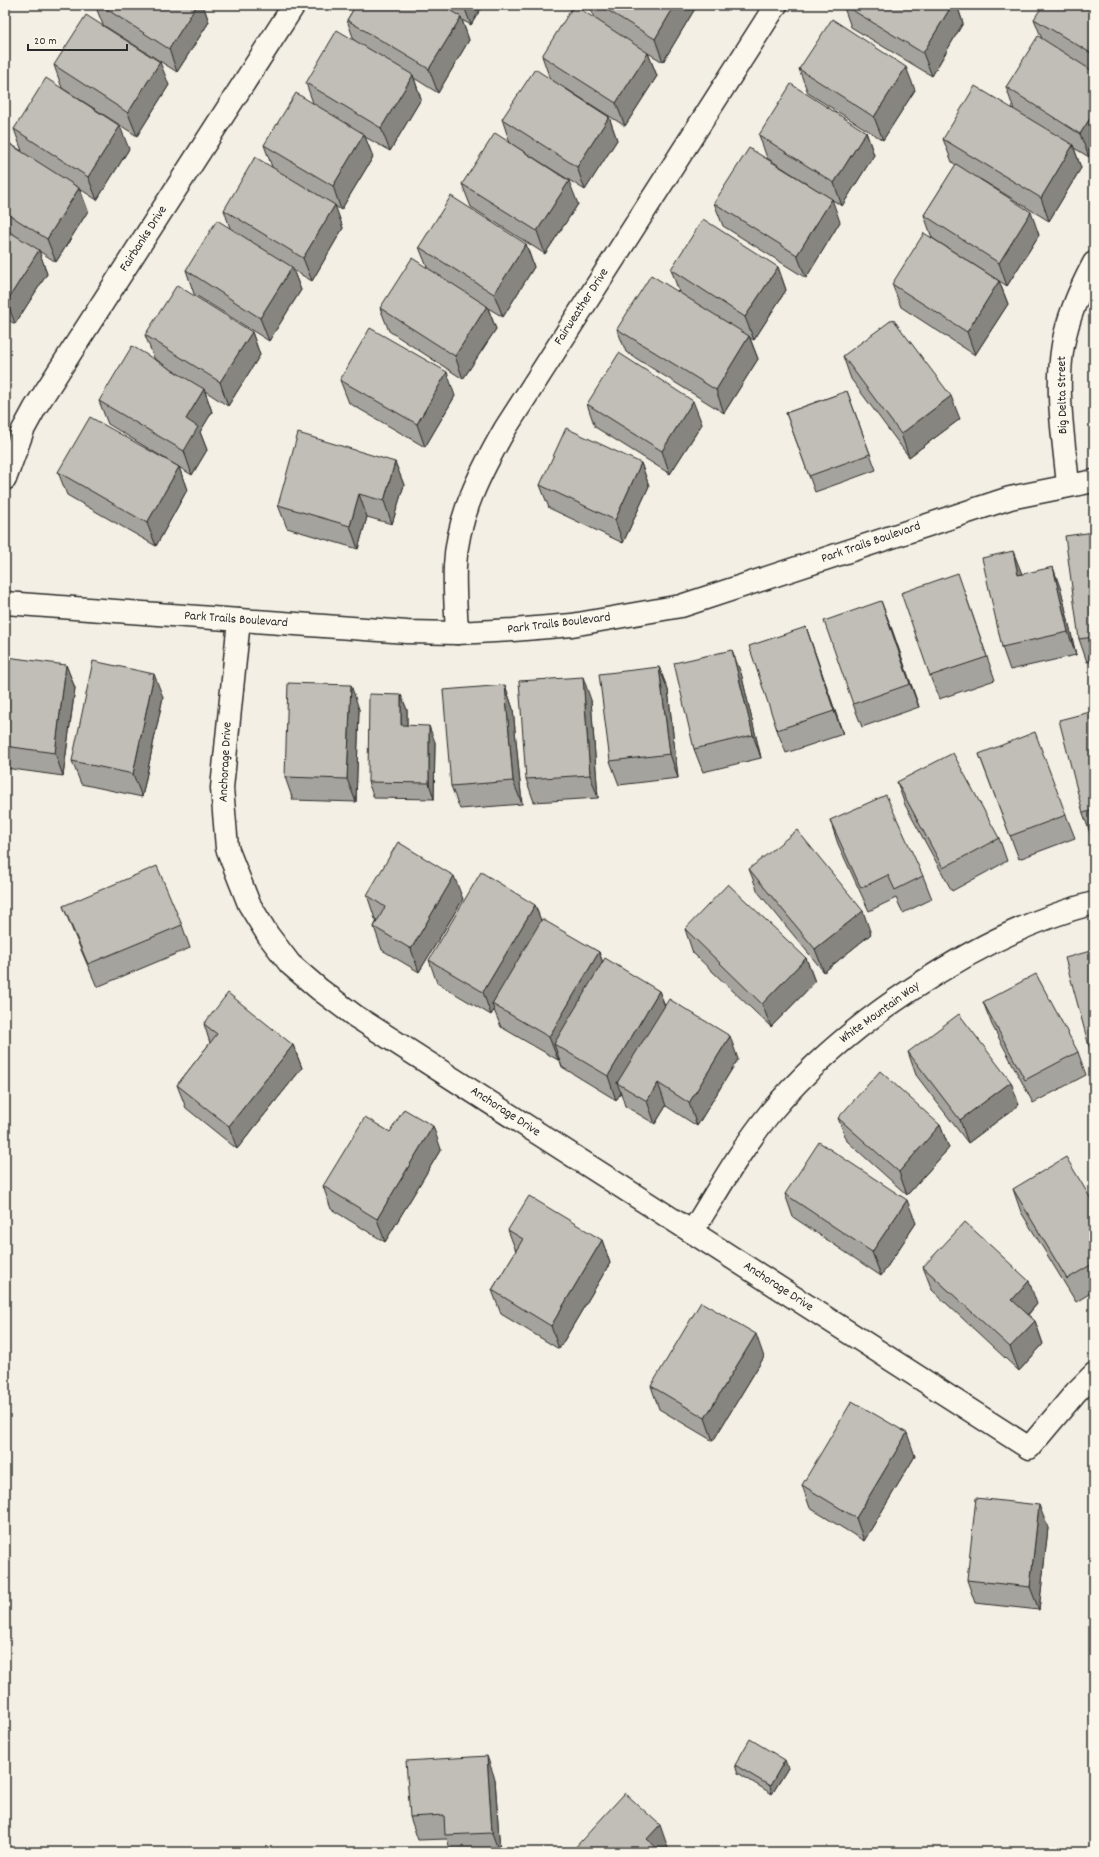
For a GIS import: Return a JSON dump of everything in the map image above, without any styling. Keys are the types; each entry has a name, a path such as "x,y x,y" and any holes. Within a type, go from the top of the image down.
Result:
{"street":[{"name":"Fairbanks Drive","path":"5,478 23,430 35,408 294,5"},
{"name":"Fairweather Drive","path":"456,634 455,566 458,538 476,485 490,456 505,429 776,5"},
{"name":"Big Delta Street","path":"1068,485 1060,375 1063,346 1077,298 1094,263"},
{"name":"Park Trails Boulevard","path":"5,603 456,634 572,625 681,606 960,513 1010,498 1068,485 1094,481"},
{"name":"Anchorage Drive","path":"239,620 224,754 222,788 227,848 249,904 268,935 290,964 319,989 355,1016 1029,1448 1076,1392 1094,1374"},
{"name":"White Mountain Way","path":"692,1232 748,1143 770,1114 807,1073 857,1027 940,970 978,948 1016,929 1094,903"}],"building":[{"path":"100,5 197,5 169,49"},
{"path":"356,5 441,5 461,17 429,69 347,20"},
{"path":"457,5 467,5 465,9"},
{"path":"574,5 648,53 616,103 542,56"},
{"path":"599,5 675,5 655,39"},
{"path":"844,5 952,5 923,53"},
{"path":"1043,5 1094,5 1094,55 1034,19"},
{"path":"86,15 160,62 128,113 54,65"},
{"path":"832,19 906,67 874,117 799,69"},
{"path":"337,30 413,75 381,128 306,83"},
{"path":"1038,36 1094,72 1094,112 1080,134 1006,87"},
{"path":"535,69 609,117 577,167 502,119"},
{"path":"46,78 120,126 88,177 14,129"},
{"path":"791,84 866,132 834,183 759,135"},
{"path":"975,86 1073,145 1041,198 943,139"},
{"path":"296,93 364,134 333,186 264,145"},
{"path":"495,133 569,181 537,231 462,184"},
{"path":"5,141 79,188 47,239 5,212"},
{"path":"749,148 832,199 797,255 714,203"},
{"path":"255,157 335,205 303,258 224,210"},
{"path":"956,164 1031,212 999,263 924,215"},
{"path":"451,196 526,244 494,294 419,247"},
{"path":"703,219 778,267 745,317 671,269"},
{"path":"217,220 292,267 260,318 186,270"},
{"path":"5,229 39,250 7,301 5,300"},
{"path":"924,233 999,281 967,332 892,284"},
{"path":"412,258 487,306 455,356 380,308"},
{"path":"651,275 749,336 716,390 617,329"},
{"path":"177,285 252,332 220,382 145,335"},
{"path":"893,319 951,396 901,434 843,356"},
{"path":"370,328 447,372 417,424 340,380"},
{"path":"132,346 204,389 186,419 198,427 184,451 99,401"},
{"path":"619,353 693,401 662,451 587,404"},
{"path":"847,391 870,454 809,476 786,413"},
{"path":"90,417 179,467 147,523 58,472"},
{"path":"566,428 641,463 615,520 540,485"},
{"path":"298,433 395,462 384,501 359,494 350,526 278,505"},
{"path":"1094,532 1094,637 1079,639 1065,536"},
{"path":"1013,551 1018,575 1053,567 1068,632 1002,647 982,558"},
{"path":"958,573 987,657 930,676 901,593"},
{"path":"881,601 910,684 853,704 824,621"},
{"path":"806,627 834,711 777,730 749,646"},
{"path":"732,650 753,735 694,749 674,663"},
{"path":"7,657 66,665 55,753 5,746 5,671"},
{"path":"93,661 154,674 133,774 72,761"},
{"path":"659,667 670,754 610,761 599,674"},
{"path":"583,677 590,775 526,779 519,681"},
{"path":"288,683 351,685 347,779 285,777"},
{"path":"505,685 513,781 451,786 443,690"},
{"path":"369,694 401,695 401,725 429,726 429,783 368,782"},
{"path":"1094,711 1094,810 1083,813 1059,720"},
{"path":"1035,732 1066,815 1010,836 979,754"},
{"path":"953,753 999,838 943,868 897,782"},
{"path":"886,795 923,876 895,890 888,875 861,888 830,820"},
{"path":"797,830 863,911 815,949 749,869"},
{"path":"398,842 454,876 411,949 374,927 385,907 367,895"},
{"path":"157,866 182,925 88,964 63,906"},
{"path":"481,872 535,905 483,992 429,960"},
{"path":"728,884 806,958 762,1004 685,929"},
{"path":"542,919 599,952 549,1037 492,1004"},
{"path":"1094,950 1094,1056 1092,1057 1065,958"},
{"path":"605,958 659,991 608,1076 554,1044"},
{"path":"1036,974 1078,1052 1025,1080 983,1002"},
{"path":"228,993 293,1045 229,1126 177,1085 217,1034 204,1024"},
{"path":"669,999 730,1036 689,1103 658,1083 647,1101 617,1083"},
{"path":"959,1014 1011,1082 960,1120 908,1052"},
{"path":"880,1071 940,1125 899,1172 838,1118"},
{"path":"404,1109 433,1126 377,1219 323,1186 365,1117 390,1132"},
{"path":"819,1142 907,1200 872,1252 785,1194"},
{"path":"1066,1157 1094,1204 1094,1263 1067,1279 1013,1189"},
{"path":"529,1196 602,1240 551,1326 492,1290 523,1239 508,1230"},
{"path":"965,1222 1029,1281 1012,1300 1035,1321 1010,1347 923,1267"},
{"path":"701,1302 756,1334 705,1418 651,1386"},
{"path":"852,1401 907,1433 856,1518 802,1485"},
{"path":"976,1498 1039,1505 1030,1587 967,1580"},
{"path":"750,1739 785,1760 770,1786 735,1765"},
{"path":"487,1756 492,1833 445,1835 444,1815 410,1817 406,1761"},
{"path":"625,1793 660,1825 647,1839 661,1852 571,1852"}]}
